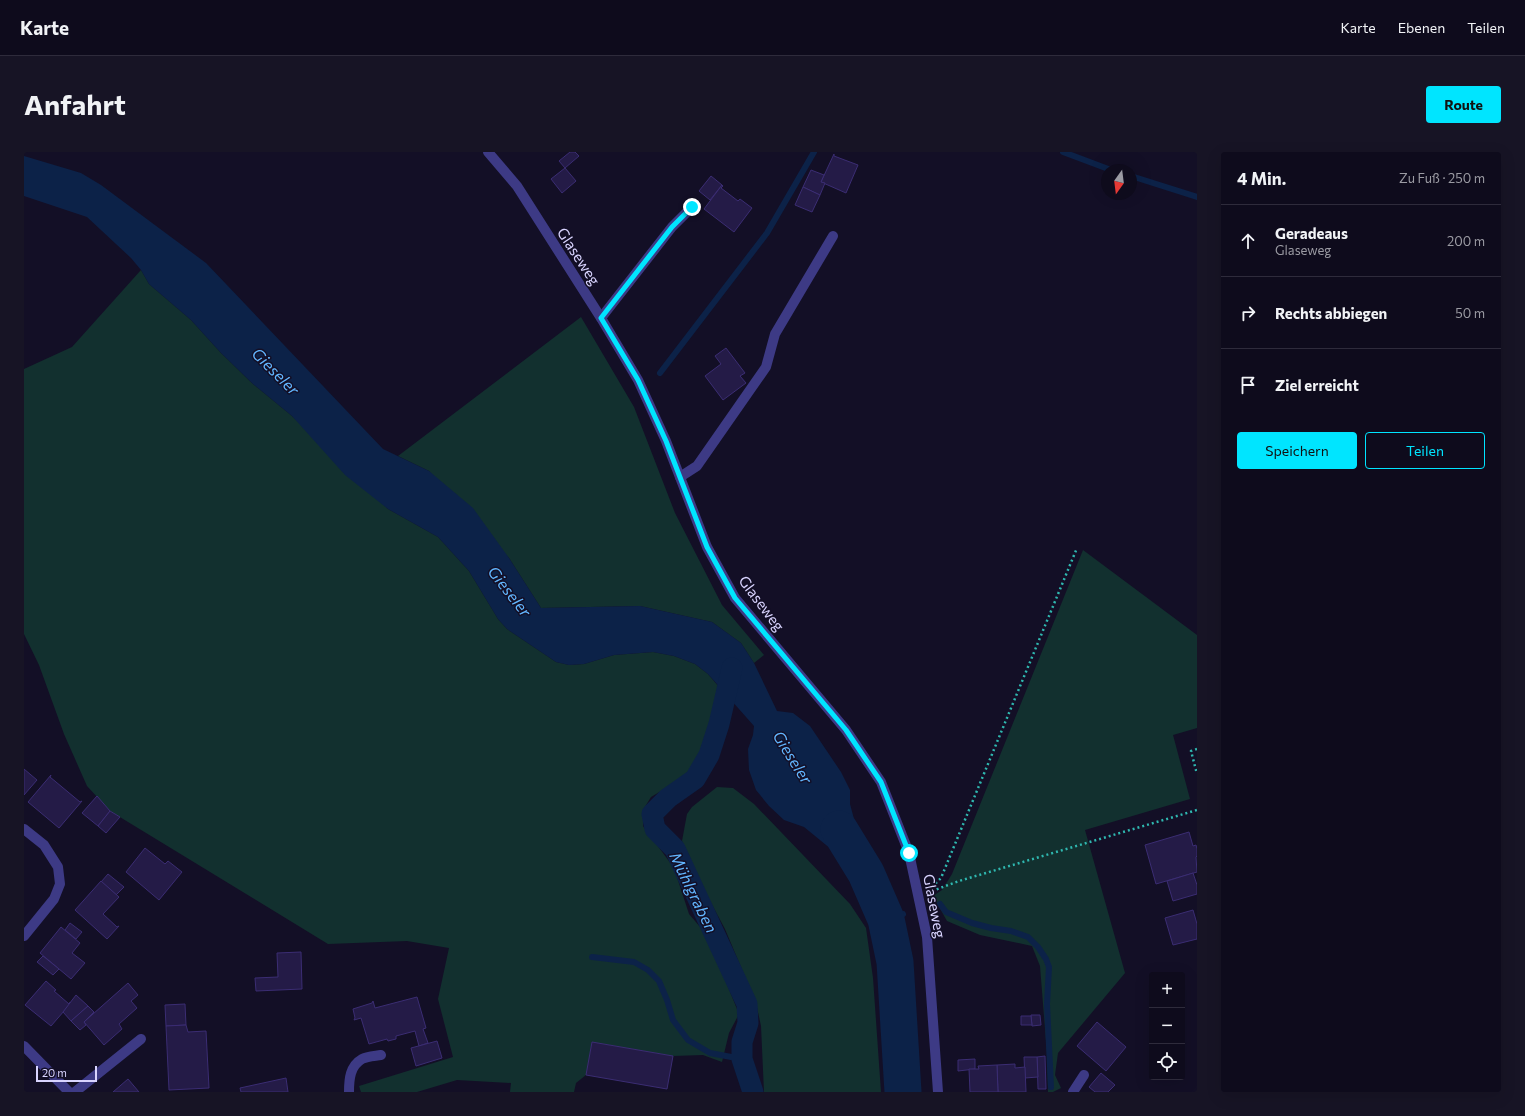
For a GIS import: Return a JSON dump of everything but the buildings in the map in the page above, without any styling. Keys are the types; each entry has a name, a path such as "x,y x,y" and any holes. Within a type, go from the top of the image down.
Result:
{"street":[{"name":"Glaseweg","path":"488,152 517,186 601,318 638,380 666,441 707,547 735,598 846,730 881,782 909,853 927,937 938,1092"},
{"path":"601,318 672,227 692,207"},
{"path":"680,477 697,466 766,367 775,334 833,236"},
{"path":"24,829 44,845 58,867 60,884 54,899 24,936"},
{"path":"75,1092 141,1039"},
{"path":"24,1046 69,1092"},
{"path":"349,1092 349,1077 354,1066 363,1058 381,1055"},
{"path":"1073,1092 1084,1075"}],"path":[{"path":"918,896 932,888 941,878 1077,548"},
{"path":"1197,749 1191,751 1197,774"},
{"path":"918,896 959,881 1197,810"}],"green space":[{"path":"141,270 149,284 191,320 221,353 253,384 292,416 388,509 438,537 469,571 498,619 507,629 556,662 569,665 584,664 614,655 653,652 674,656 695,664 708,674 719,687 706,740 691,768 681,779 651,797 643,810 643,826 674,868 689,914 707,935 739,1014 729,1033 722,1062 703,1055 673,1056 592,1042 586,1075 576,1083 574,1092 510,1092 511,1083 457,1080 417,1092 361,1092 359,1086 453,1057 438,999 449,948 407,941 328,944 110,811 87,786 64,734 39,665 24,634 24,369 72,347"},
{"path":"581,317 634,407 675,513 722,605 764,655 754,663 741,643 712,622 640,606 541,608 509,558 429,471 398,456"},
{"path":"1083,550 1197,635 1197,728 1173,735 1190,799 1085,830 1125,973 1058,1053 1055,1075 1061,1088 1053,1092 1048,1092 1047,1054 1040,966 1032,946 980,935 947,921 933,896 942,890 952,874"},
{"path":"717,787 733,788 754,804 850,904 866,928 873,978 881,1092 764,1092 761,1026 756,1003 725,929 710,901 703,892 682,841 687,814 692,807"}],"water":[{"path":"24,156 81,173 101,185 206,263 383,449 429,471 473,508 509,558 541,608 640,606 712,622 741,643 754,663 777,711 793,713 810,726 841,772 850,790 850,804 854,819 871,863 866,873 853,871 831,849 804,827 784,820 769,806 756,790 749,770 748,749 753,735 754,726 708,674 695,664 674,656 653,652 614,655 584,664 569,665 556,662 507,629 498,619 469,571 438,537 388,509 345,475 292,416 253,384 221,353 191,320 149,284 141,270 131,258 87,217 24,196"}],"waterway":[{"path":"660,373 767,233 814,152"},
{"path":"1063,152 1101,166"},
{"path":"1137,178 1197,197"},
{"name":"Mühlgraben","path":"732,668 719,724 709,755 695,779 668,798 652,814 655,829 675,849 747,1004 748,1023 742,1042 742,1059 753,1092"},
{"name":"Gieseler","path":"839,829 866,873 886,919 895,962 903,1092"},
{"path":"940,904 946,912 972,923 1011,931 1028,937 1038,947 1046,959 1049,967 1047,1004 1051,1087"},
{"path":"886,919 903,914"},
{"path":"592,957 634,962 648,970 659,981 673,1020 688,1040 710,1053 742,1059"}],"route":[{"path":"692,207 672,227 601,318 638,380 666,441 707,547 735,598 846,730 881,782 909,853"}]}
